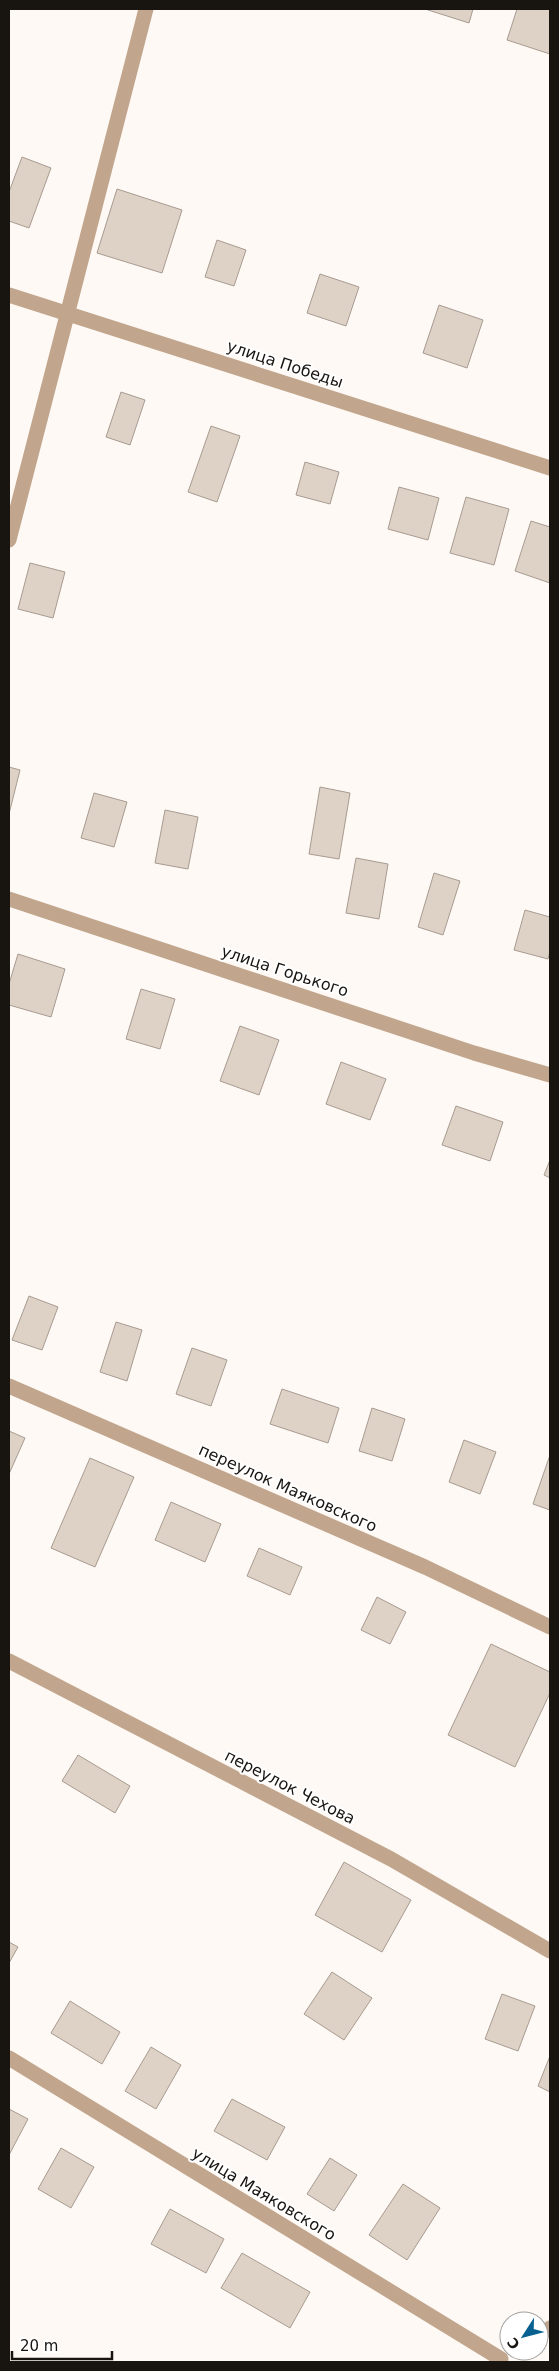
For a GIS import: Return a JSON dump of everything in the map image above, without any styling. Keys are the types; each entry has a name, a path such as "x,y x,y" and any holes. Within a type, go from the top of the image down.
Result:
{"street":[{"path":"9,540 146,9"},
{"name":"улица Победы","path":"9,295 550,468"},
{"name":"улица Горького","path":"9,898 465,1050 550,1075"},
{"name":"переулок Маяковского","path":"9,1386 425,1567 550,1627"},
{"name":"переулок Чехова","path":"9,1661 391,1859 550,1951"},
{"name":"улица Маяковского","path":"9,2058 499,2354"}],"building":[{"path":"425,9 473,9 469,23"},
{"path":"517,9 550,9 550,54 507,40"},
{"path":"22,157 51,168 29,228 9,221 9,192"},
{"path":"117,189 182,210 162,273 97,253"},
{"path":"217,240 246,250 234,286 205,277"},
{"path":"320,274 359,287 346,326 307,313"},
{"path":"439,305 483,320 467,368 423,353"},
{"path":"121,392 145,400 130,445 106,437"},
{"path":"211,426 240,436 217,502 188,492"},
{"path":"305,462 339,472 330,504 296,495"},
{"path":"399,487 439,498 428,540 388,529"},
{"path":"466,497 509,509 494,565 450,553"},
{"path":"531,521 550,527 550,583 515,571"},
{"path":"30,563 65,572 53,618 18,609"},
{"path":"9,767 20,770 9,814"},
{"path":"320,787 350,793 339,859 309,854"},
{"path":"94,793 127,802 114,847 81,838"},
{"path":"165,810 198,817 188,869 155,863"},
{"path":"356,858 388,864 379,919 346,913"},
{"path":"434,873 460,881 443,935 418,927"},
{"path":"525,910 550,917 550,951 548,959 514,950"},
{"path":"18,954 65,969 51,1017 9,1005 9,984"},
{"path":"141,989 175,999 160,1049 126,1039"},
{"path":"240,1026 279,1040 259,1095 220,1081"},
{"path":"341,1062 386,1079 370,1120 326,1104"},
{"path":"456,1106 503,1122 490,1161 442,1145"},
{"path":"550,1160 550,1178 544,1175"},
{"path":"29,1296 58,1307 42,1350 12,1340"},
{"path":"116,1322 142,1330 127,1381 100,1372"},
{"path":"192,1348 227,1360 211,1406 176,1394"},
{"path":"282,1389 339,1408 328,1443 270,1424"},
{"path":"372,1408 405,1419 392,1461 359,1451"},
{"path":"9,1431 25,1438 9,1474"},
{"path":"464,1440 496,1452 480,1494 449,1482"},
{"path":"550,1455 550,1510 533,1504"},
{"path":"90,1458 134,1477 95,1567 51,1548"},
{"path":"171,1502 221,1524 205,1562 155,1540"},
{"path":"259,1548 302,1567 290,1595 247,1576"},
{"path":"377,1597 406,1612 390,1644 361,1630"},
{"path":"491,1644 550,1672 550,1693 515,1767 448,1735"},
{"path":"78,1755 130,1786 115,1813 62,1781"},
{"path":"344,1862 411,1900 382,1952 315,1915"},
{"path":"9,1942 18,1947 9,1963"},
{"path":"332,1972 372,1998 344,2040 304,2014"},
{"path":"502,1994 535,2006 518,2051 485,2039"},
{"path":"70,2001 120,2032 102,2064 51,2033"},
{"path":"151,2047 181,2065 156,2109 125,2091"},
{"path":"550,2056 550,2092 538,2086"},
{"path":"232,2099 285,2127 267,2160 214,2131"},
{"path":"9,2109 28,2119 9,2155"},
{"path":"61,2148 94,2167 71,2208 38,2189"},
{"path":"330,2158 357,2175 334,2211 307,2194"},
{"path":"403,2184 440,2208 407,2260 369,2235"},
{"path":"170,2209 224,2239 206,2273 151,2244"},
{"path":"242,2253 310,2292 290,2328 221,2288"}]}
